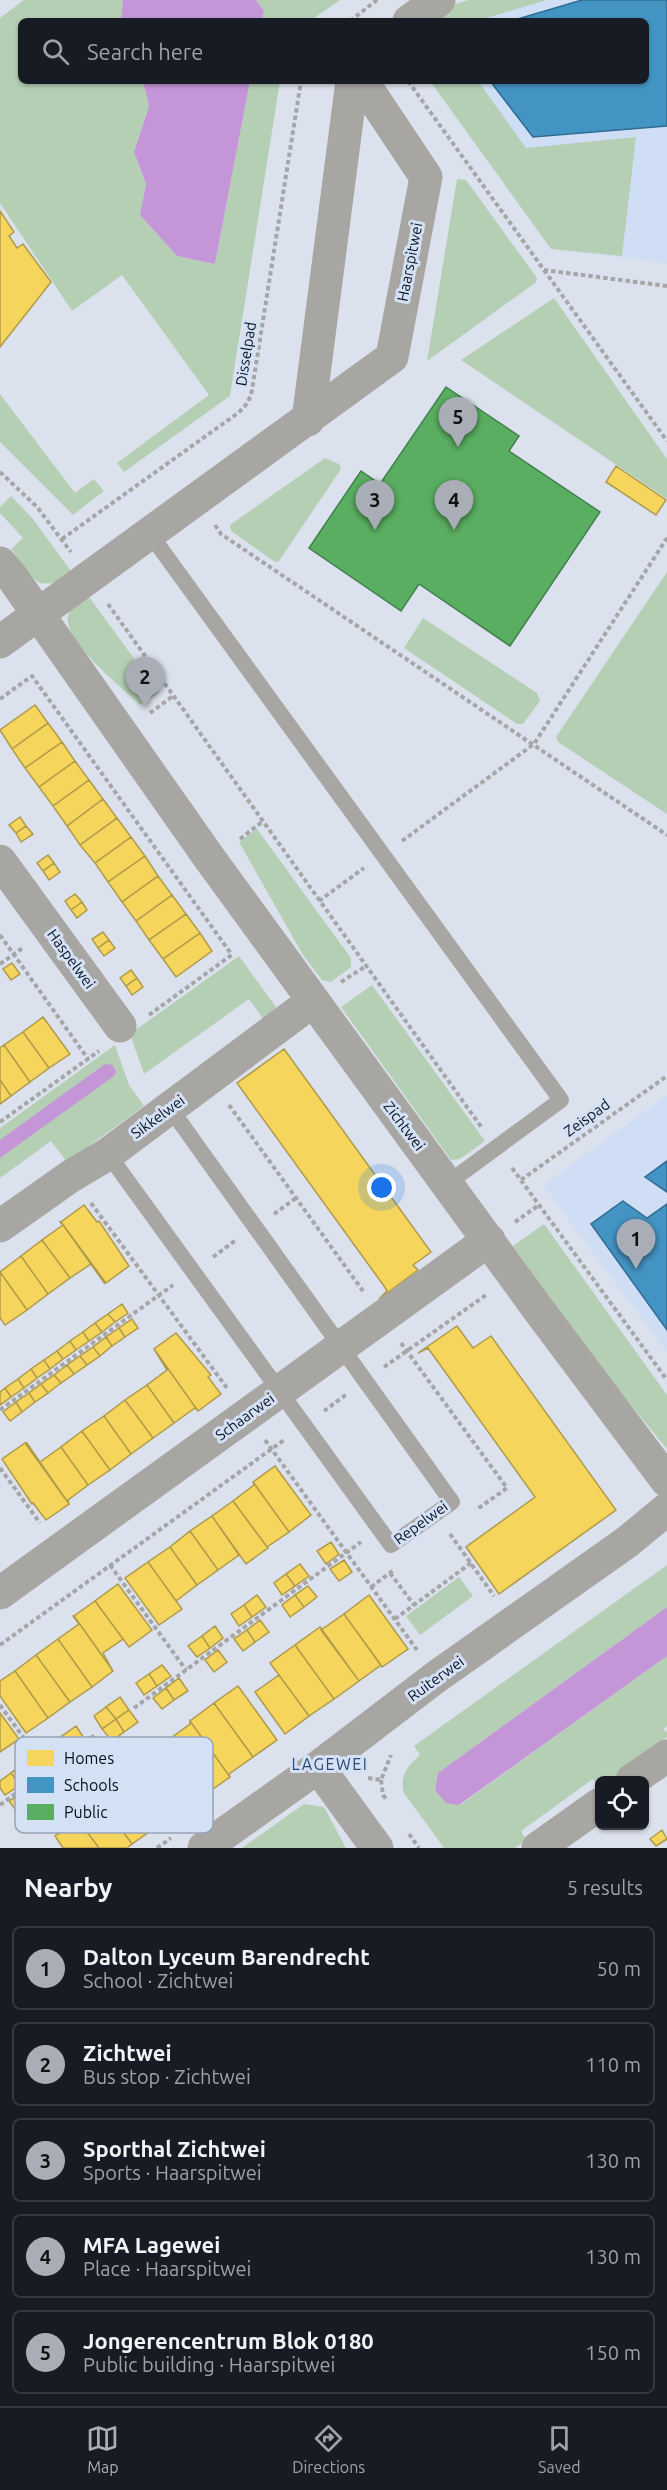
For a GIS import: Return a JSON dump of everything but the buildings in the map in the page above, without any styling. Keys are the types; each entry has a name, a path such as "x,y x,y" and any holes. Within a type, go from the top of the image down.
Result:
{"street":[{"path":"413,18 439,0"},
{"path":"308,420 352,84"},
{"name":"Haarspitwei","path":"38,613 197,501 392,357 426,177 364,84"},
{"name":"Zichtwei","path":"0,563 38,613 130,747 313,1001 667,1481"},
{"path":"0,642 38,613"},
{"name":"Haspelwei","path":"0,861 11,899 120,1026"},
{"name":"Sikkelwei","path":"0,1226 71,1176 108,1154 313,1001"},
{"name":"Schaarwei","path":"0,1593 489,1240"},
{"name":"Ruiterwei","path":"204,1848 318,1767 436,1677 627,1542 667,1509"},
{"path":"318,1767 377,1848"},
{"path":"538,1848 595,1808"}],"lane":[{"path":"150,534 561,1100 448,1183"},
{"name":"Repelwei","path":"108,1154 391,1545 452,1502 170,1108"}],"path":[{"path":"354,18 377,0"},
{"name":"Disselpad","path":"62,539 246,406 251,396 300,84"},
{"path":"410,84 667,441"},
{"path":"544,270 667,286"},
{"path":"0,472 36,507 62,539 262,822 667,1380"},
{"path":"197,501 221,534 666,832"},
{"path":"319,901 534,744 667,538"},
{"path":"0,699 32,676 232,955"},
{"path":"150,713 173,696"},
{"path":"240,839 262,822"},
{"path":"0,935 88,1059"},
{"name":"Zeispad","path":"521,1180 667,1076"},
{"path":"0,1410 296,1198"},
{"path":"0,1645 514,1275"},
{"path":"134,1708 379,1529"},
{"path":"448,1531 514,1623"},
{"path":"395,1619 471,1563"},
{"path":"110,1565 186,1670"},
{"path":"390,1573 414,1605"},
{"path":"0,1705 24,1737"},
{"path":"0,1805 15,1794"}],"shaded area":[{"path":"123,0 256,0 264,11 263,18 121,18"},
{"path":"534,0 667,0 667,263 551,249 432,84 649,84 649,18 480,18"},
{"path":"144,84 249,84 215,264 177,256 140,215 146,184 134,152 149,106"},
{"path":"105,1064 113,1065 116,1072 114,1076 0,1158 0,1140"},
{"path":"667,1095 667,1353 543,1185"},
{"path":"667,1607 667,1656 459,1805 446,1803 435,1790 438,1773"}],"green space":[{"path":"24,0 123,0 121,18 18,18 18,84 144,84 149,106 134,152 146,184 140,215 177,256 215,264 249,84 280,84 230,396 124,472 117,463 209,395 122,275 72,311 0,203 0,18"},
{"path":"256,0 340,0 314,18 263,18 264,11"},
{"path":"468,0 547,0 486,18 437,18 455,4"},
{"path":"432,84 480,84 526,148 636,137 622,256 551,249"},
{"path":"457,179 466,180 537,278 535,283 427,361"},
{"path":"554,298 667,459 667,499 461,360"},
{"path":"0,394 75,493 94,479 104,491 73,515 0,442"},
{"path":"325,458 339,464 341,469 279,561 275,562 231,531 230,525"},
{"path":"11,496 33,519 73,574 50,583 36,581 30,576 11,549 23,538 0,513 0,507"},
{"path":"667,572 667,814 558,742 556,737"},
{"path":"87,594 159,693 140,705 95,663 74,638 69,626 68,615 73,606"},
{"path":"423,618 537,693 540,701 523,724 517,724 404,648"},
{"path":"257,829 351,958 351,967 331,982 322,980 303,955 239,842"},
{"path":"239,956 278,1010 264,1020 249,999 144,1074 130,1034"},
{"path":"372,985 485,1141 460,1159 451,1160 341,1007"},
{"path":"115,1045 129,1085 144,1106 67,1162 51,1141 0,1178 0,1128"},
{"path":"544,1224 667,1395 667,1449 597,1364 513,1246"},
{"path":"667,1565 667,1607 438,1773 435,1790 460,1805 667,1656 667,1726 663,1729 667,1732 667,1737 614,1776 595,1776 595,1782 593,1779 521,1831 526,1840 515,1848 444,1848 404,1793 404,1776 420,1755 414,1746"},
{"path":"459,1577 473,1596 420,1635 406,1616"},
{"path":"304,1804 324,1807 346,1848 242,1848"}],"place":[{"name":"Jongerencentrum Blok 0180","path":"458,447"},
{"name":"Sporthal Zichtwei","path":"375,530"},
{"name":"MFA Lagewei","path":"454,530"},
{"name":"Zichtwei","path":"145,707"},
{"name":"Dalton Lyceum Barendrecht","path":"636,1269"}],"district":[{"name":"LAGEWEI","path":"330,1764"}]}
